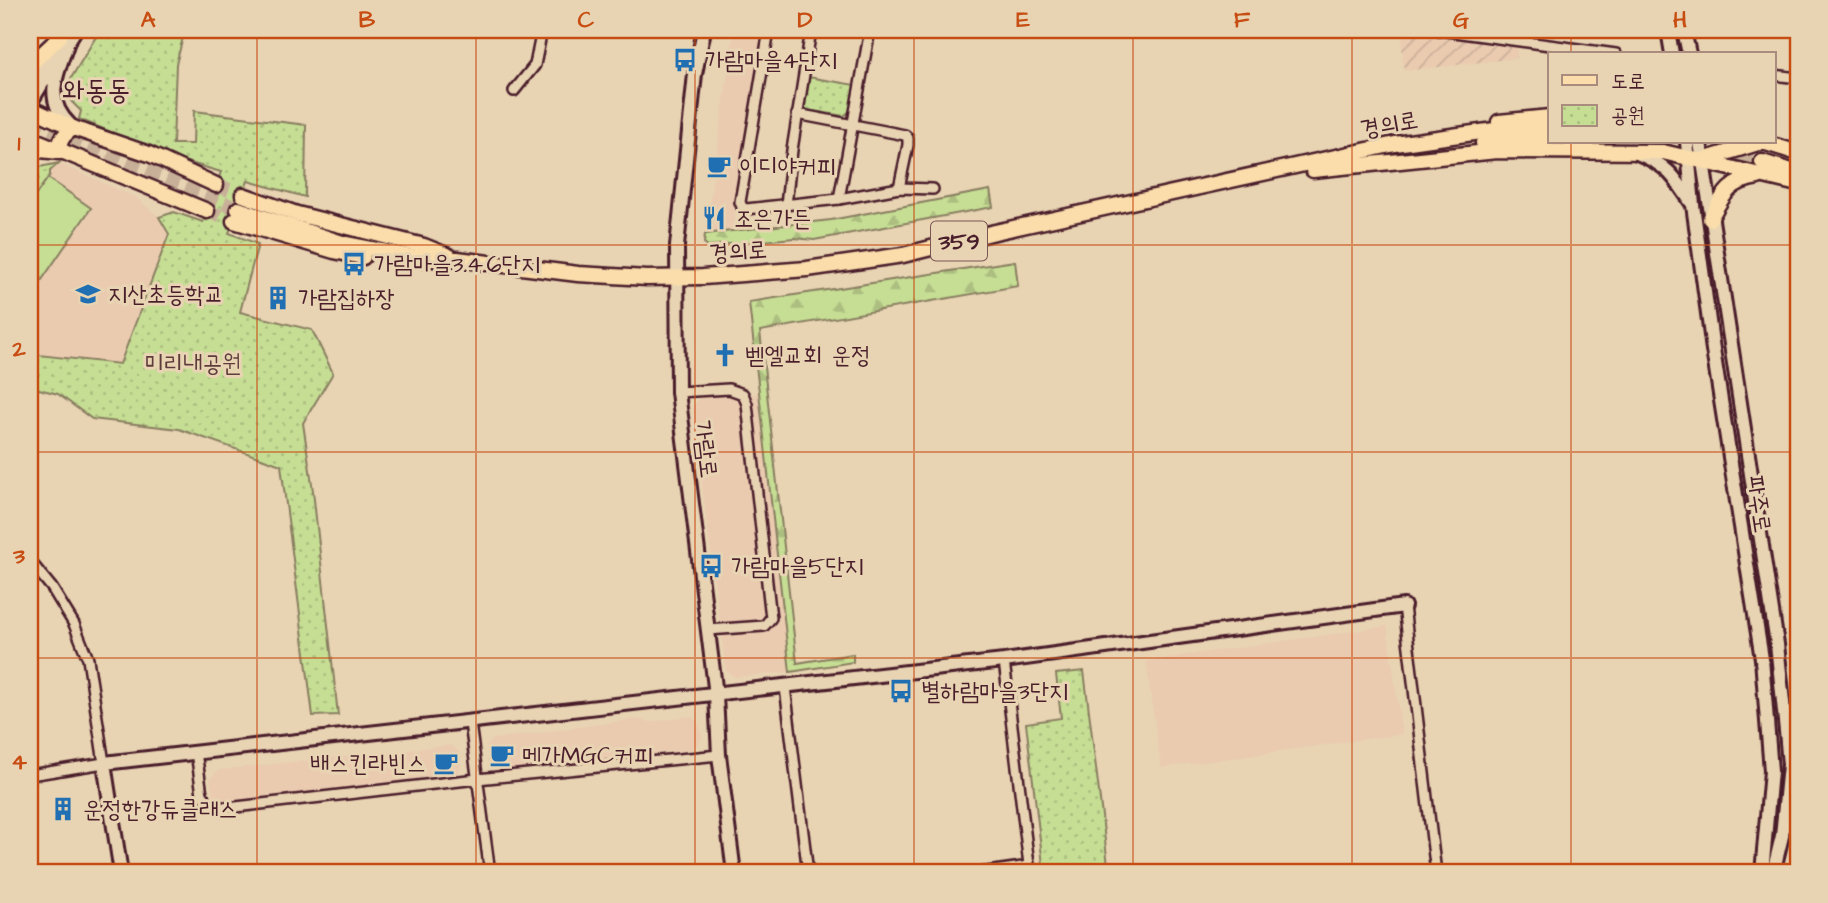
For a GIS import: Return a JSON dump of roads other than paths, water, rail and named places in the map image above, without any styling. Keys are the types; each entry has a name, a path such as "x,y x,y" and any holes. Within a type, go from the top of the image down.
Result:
{"main road":[{"path":"30,65 67,34"},
{"path":"30,105 73,128 149,154 216,185"},
{"path":"1312,166 1385,137 1548,117"},
{"path":"60,152 62,136 73,128"},
{"name":"경의로","path":"1312,166 1395,144 1502,129 1548,129"},
{"path":"30,138 207,211"},
{"name":"경의로","path":"457,259 578,274 676,278 807,269 903,255 995,232 1239,179 1312,166 1493,141 1548,138"},
{"path":"1776,138 1798,144"},
{"path":"1635,153 1660,144"},
{"path":"1695,159 1754,144"},
{"path":"1769,144 1798,153"},
{"path":"30,149 60,152"},
{"path":"1312,166 1497,150 1663,152 1695,159 1764,162 1798,160"},
{"path":"1764,162 1798,173"},
{"path":"1764,162 1798,184"},
{"path":"1710,219 1720,201 1736,183 1764,162"},
{"path":"238,208 297,214 424,246 457,259 418,268 334,251 238,208"}],"street":[{"path":"514,91 535,65 542,30"},
{"name":"가람로","path":"704,30 695,74 677,246 678,392 716,695 719,755 734,873"},
{"path":"769,30 740,202 742,207 746,209 839,199 899,188 933,189"},
{"path":"786,205 811,30"},
{"path":"839,199 870,30"},
{"path":"1438,30 1601,52"},
{"path":"1668,30 1672,52"},
{"path":"1685,30 1689,52"},
{"path":"30,86 67,34"},
{"path":"30,105 67,34"},
{"path":"67,34 53,97 63,118 73,128"},
{"path":"1776,75 1798,78"},
{"path":"797,114 905,135 908,138 899,188"},
{"name":"파주로","path":"1689,144 1710,219 1774,630 1786,731 1789,765 1782,836 1773,873"},
{"name":"파주로","path":"1699,144 1695,159 1693,205 1762,659 1771,771 1762,873"},
{"path":"1635,153 1657,160 1669,170 1693,205"},
{"path":"678,392 733,390 743,394 747,404 771,618 764,626 708,630"},
{"path":"30,561 52,588 74,624 88,659 121,873"},
{"path":"30,775 195,752 1004,661 1404,606 1437,873"},
{"path":"980,873 1029,870 1004,661"},
{"path":"785,687 808,873"},
{"path":"470,723 489,873"},
{"path":"195,752 202,794 210,805 218,808 719,755"}],"tunnel":[{"path":"30,123 238,209"},
{"path":"1669,144 1698,149"},
{"path":"1728,144 1747,147"},
{"path":"1718,153 1762,162"},
{"path":"216,185 243,195"},
{"path":"207,211 234,221"}],"place":[{"name":"가람마을4단지","path":"685,60"},
{"name":"이디야커피","path":"719,166"},
{"name":"조은가든","path":"714,218"},
{"name":"가람마을3.4.6단지","path":"354,264"},
{"name":"지산초등학교","path":"88,294"},
{"name":"가람집하장","path":"278,298"},
{"name":"벧엘교회 운정","path":"725,355"},
{"name":"가람마을5단지","path":"711,566"},
{"name":"별하람마을3단지","path":"901,691"},
{"name":"메가MGC커피","path":"502,755"},
{"name":"배스킨라빈스","path":"446,763"},
{"name":"운정한강듀클래스","path":"63,809"}],"district":[{"name":"와동동","path":"96,89"}],"park label":[{"name":"미리내공원","path":"193,363"}]}
